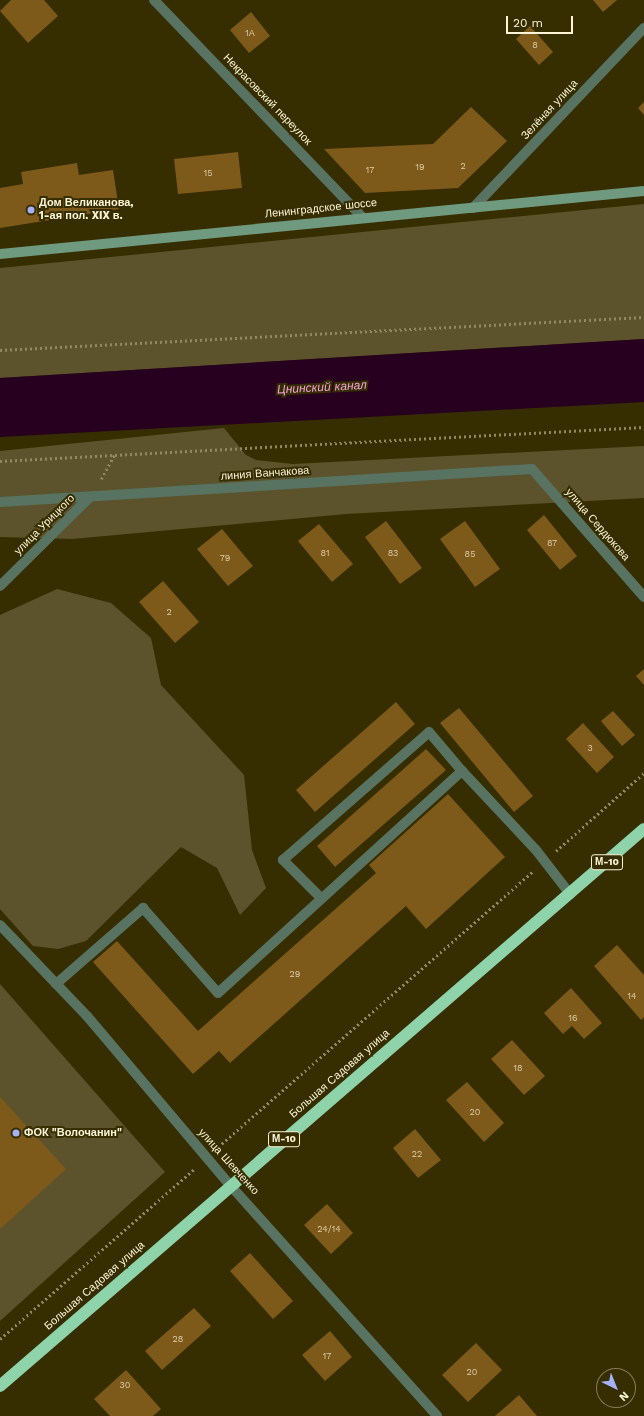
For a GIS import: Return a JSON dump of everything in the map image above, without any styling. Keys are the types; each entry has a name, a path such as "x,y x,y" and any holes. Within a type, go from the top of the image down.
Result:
{"highway":[{"name":"Большая Садовая улица","path":"0,1386 230,1185 644,829"}],"street":[{"name":"Некрасовский переулок","path":"154,0 362,216"},
{"name":"Зелёная улица","path":"474,208 644,28"},
{"name":"Ленинградское шоссе","path":"0,254 362,216 474,208 644,192"},
{"name":"линия Ванчакова","path":"0,502 532,469"},
{"name":"улица Сердюкова","path":"532,469 644,597"},
{"name":"улица Урицкого","path":"0,586 90,497"},
{"path":"321,898 283,860 429,732 570,894"},
{"path":"56,984 143,908 218,993 462,771"},
{"name":"улица Шевченко","path":"0,925 56,984 230,1185 437,1416"}],"path":[{"path":"0,350 644,317"},
{"path":"0,461 115,453 644,427"},
{"path":"90,497 115,453"},
{"path":"0,1339 644,773"}],"shaded area":[{"path":"644,204 644,339 0,378 0,268"},
{"path":"224,428 246,455 256,460 293,464 644,446 644,498 346,514 72,539 0,537 0,451"},
{"path":"57,589 111,603 151,638 161,685 244,775 252,850 266,888 240,915 217,868 181,847 86,941 58,949 33,946 0,909 0,615"},
{"path":"0,984 165,1172 0,1321"}],"water":[{"name":"Цнинский канал","path":"644,339 644,402 0,437 0,378"}],"building":[{"path":"11,0 44,0 58,16 28,43 0,11"},
{"path":"593,0 617,0 603,12"},
{"path":"251,12 270,36 249,53 230,30"},
{"path":"530,26 553,52 539,65 516,39"},
{"path":"644,102 644,115 638,108"},
{"path":"471,107 507,141 458,188 365,193 324,149 433,144"},
{"path":"238,152 242,188 178,194 174,159"},
{"path":"77,163 79,175 113,170 119,209 0,228 0,188 23,184 21,172"},
{"path":"544,515 577,556 560,570 527,530"},
{"path":"386,521 422,568 400,584 365,537"},
{"path":"465,521 500,569 475,587 440,539"},
{"path":"319,524 353,564 332,582 298,541"},
{"path":"222,529 253,566 228,586 197,549"},
{"path":"163,581 199,622 175,643 139,602"},
{"path":"644,669 644,685 636,676"},
{"path":"396,702 415,724 315,812 296,790"},
{"path":"459,708 533,796 514,812 440,723"},
{"path":"613,711 635,735 622,746 601,721"},
{"path":"583,723 614,757 597,773 566,739"},
{"path":"426,749 446,770 335,867 317,846"},
{"path":"448,794 505,857 426,929 406,906 230,1063 219,1051 193,1074 93,962 117,941 198,1031 376,873 369,865"},
{"path":"617,945 644,975 644,1017 641,1020 594,966"},
{"path":"571,988 602,1023 584,1039 572,1026 563,1034 544,1013"},
{"path":"512,1040 545,1076 524,1095 491,1059"},
{"path":"467,1082 504,1123 484,1142 446,1100"},
{"name":"ФОК \"Волочанин\"","path":"0,1097 66,1169 0,1229"},
{"path":"415,1129 441,1160 418,1178 393,1148"},
{"path":"327,1204 353,1233 331,1254 304,1225"},
{"path":"250,1253 293,1301 273,1319 230,1271"},
{"path":"194,1308 211,1326 162,1370 145,1351"},
{"path":"330,1331 352,1357 325,1381 302,1355"},
{"path":"476,1343 502,1370 468,1402 442,1375"},
{"path":"126,1370 161,1409 153,1416 110,1416 94,1399"},
{"path":"519,1395 537,1416 495,1416"}],"place":[{"name":"Дом Великанова, 1-ая пол. XIX в.","path":"31,210"},
{"name":"ФОК \"Волочанин\"","path":"16,1133"}]}
